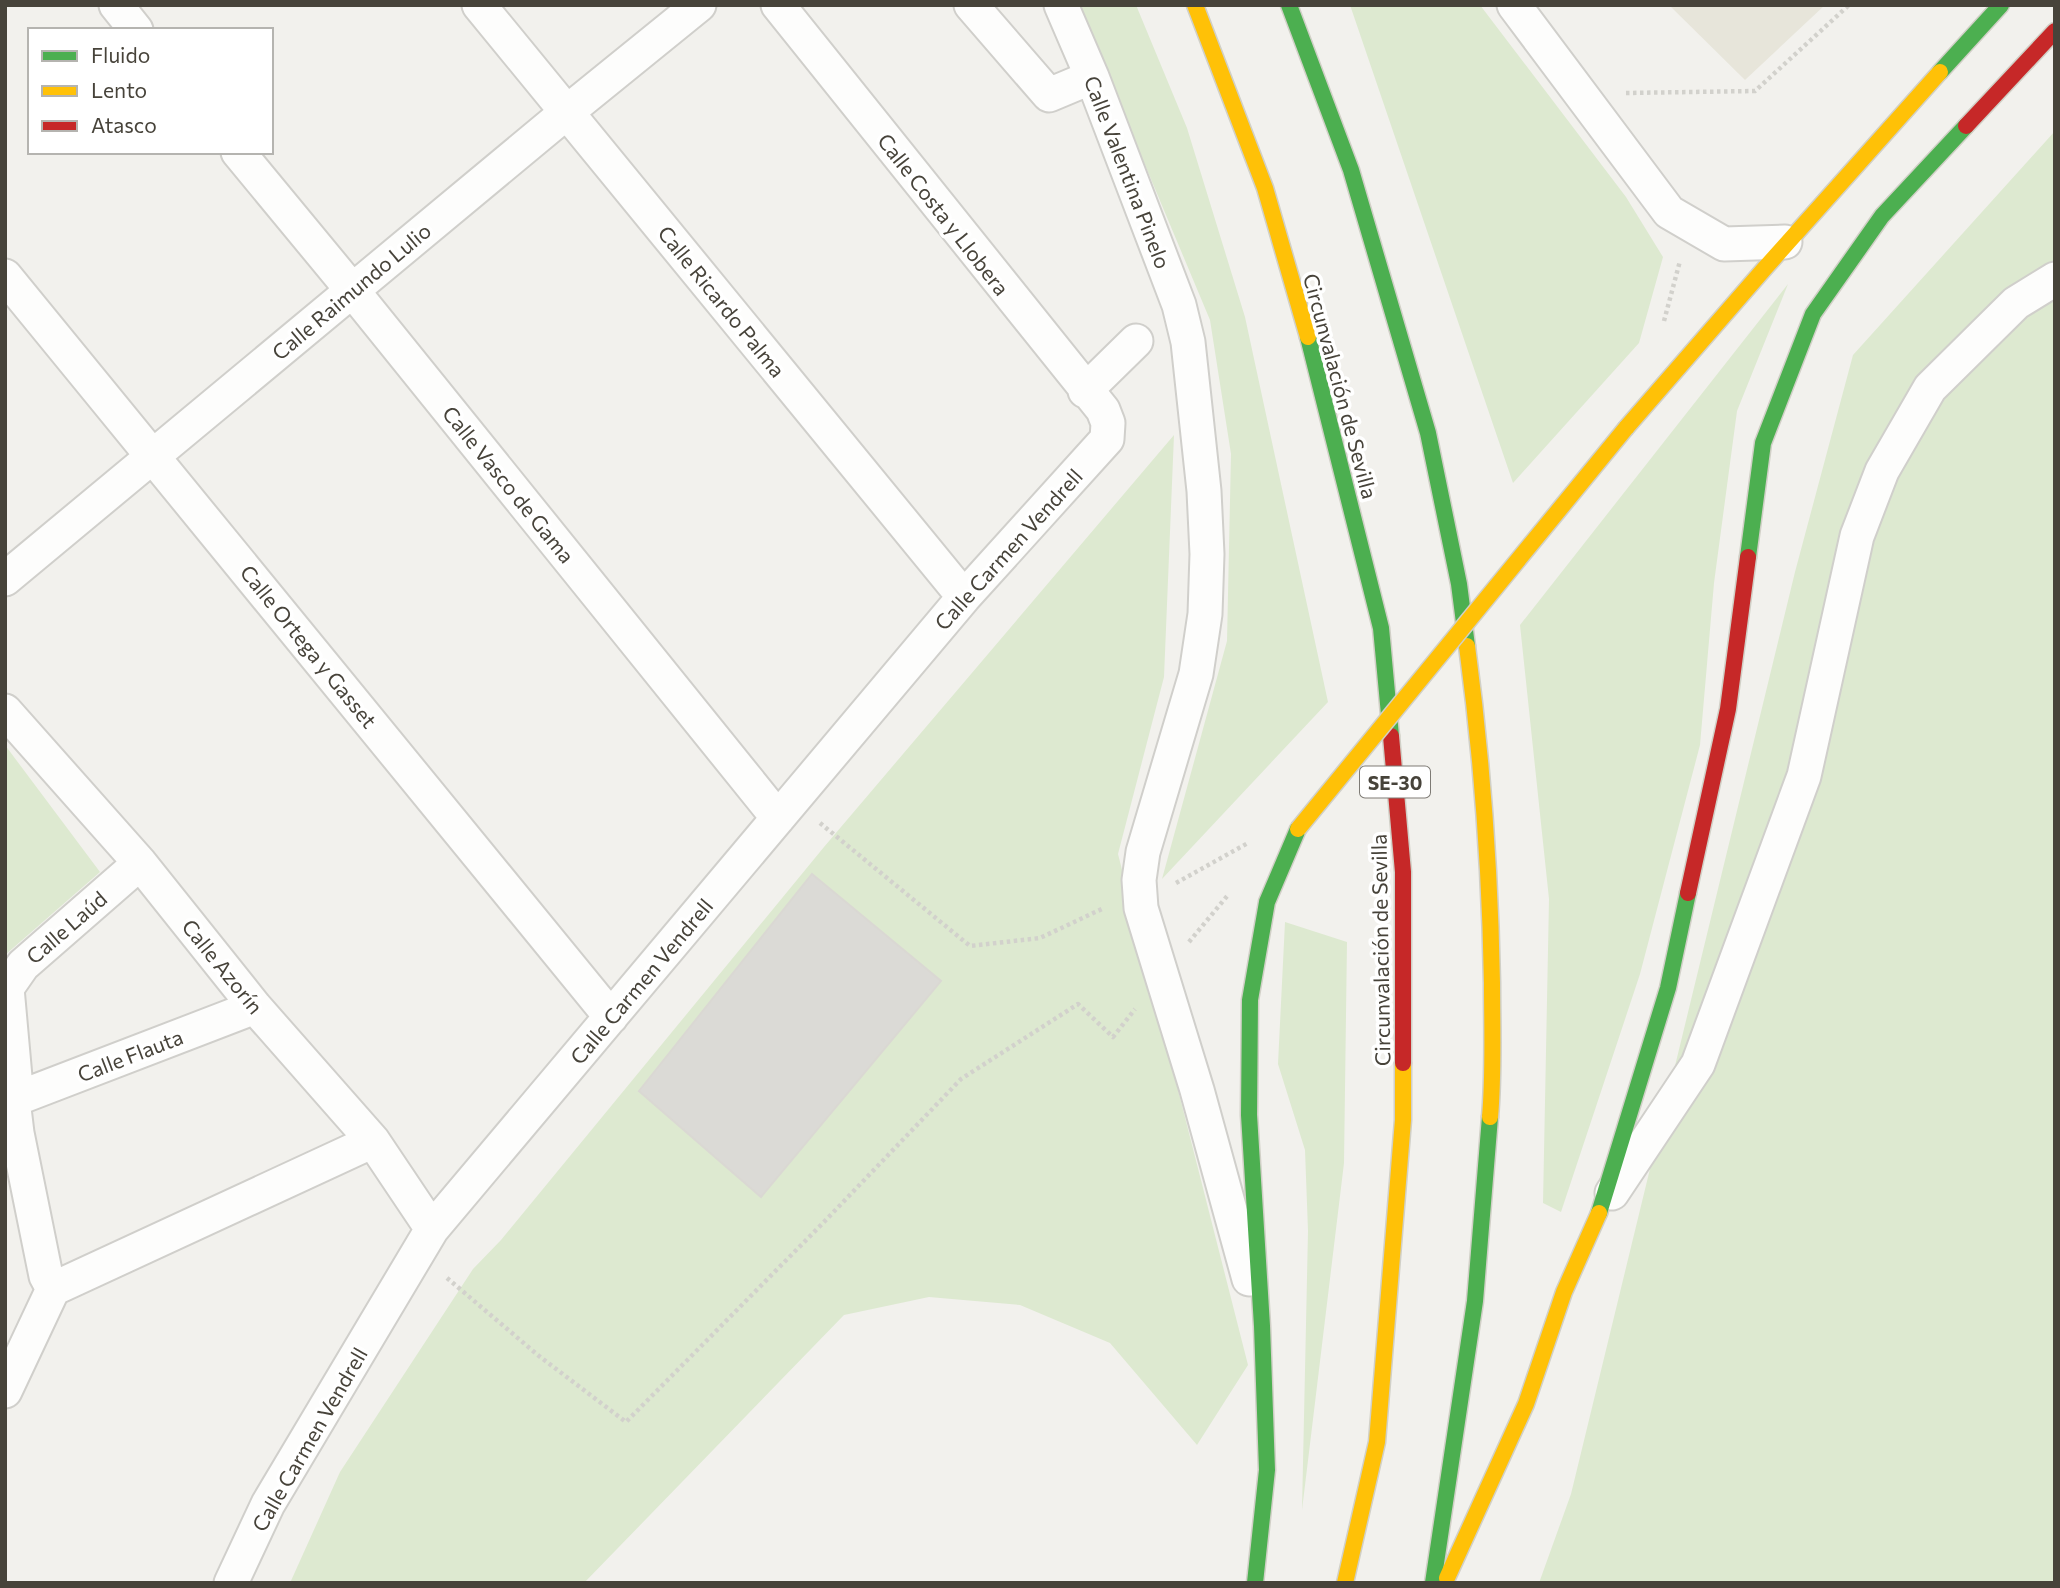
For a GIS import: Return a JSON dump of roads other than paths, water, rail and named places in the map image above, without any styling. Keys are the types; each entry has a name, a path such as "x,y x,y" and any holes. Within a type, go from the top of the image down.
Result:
{"main road":[{"name":"Circunvalación de Sevilla","path":"1195,5 1265,188 1320,377 1381,628 1403,872 1403,1120 1377,1442 1345,1583"},
{"path":"1289,5 1351,170 1428,433 1459,584 1480,740 1491,928 1493,1084 1475,1301 1433,1583"},
{"path":"1255,1583 1267,1470 1250,1115 1250,1000 1267,902 1298,829 1626,428 1785,242 2001,5"},
{"path":"1444,1583 1526,1404 1564,1292 1599,1213 1671,975 1728,709 1763,443 1778,404 1814,314 1882,215 2055,31"}],"street":[{"path":"116,5 134,28"},
{"name":"Calle Ricardo Palma","path":"479,5 964,597"},
{"name":"Calle Raimundo Lulio","path":"5,579 699,5"},
{"name":"Calle Costa y Llobera","path":"778,5 1085,391 1103,410 1108,423"},
{"path":"971,5 1049,94 1092,77"},
{"name":"Calle Valentina Pinelo","path":"1061,5 1092,77 1179,305 1188,342 1204,491 1207,554 1205,614 1196,674 1149,826 1139,880 1141,908 1197,1090 1262,1325"},
{"path":"1514,5 1669,212 1724,244 1785,242"},
{"name":"Calle Vasco de Gama","path":"240,154 785,809"},
{"name":"Calle Ortega y Gasset","path":"5,276 611,1017"},
{"path":"1599,1213 1698,1064 1804,776 1857,536 1882,471 1930,388 2016,303 2055,279"},
{"path":"1085,391 1136,341"},
{"name":"Calle Carmen Vendrell","path":"231,1583 268,1504 432,1229 964,597 1107,439 1108,423"},
{"name":"Calle Azorín","path":"5,711 140,863 255,1007 373,1140 432,1229"},
{"name":"Calle Laúd","path":"52,1289 40,1250 9,1102 15,1077 7,988 23,965 140,863"},
{"name":"Calle Flauta","path":"9,1102 255,1007"},
{"path":"5,1391 52,1289 373,1140"}]}
